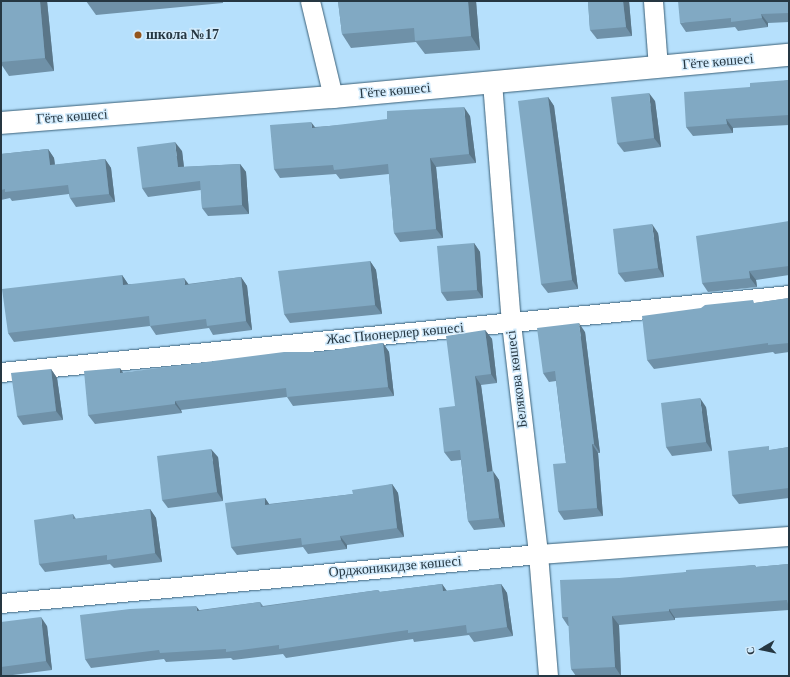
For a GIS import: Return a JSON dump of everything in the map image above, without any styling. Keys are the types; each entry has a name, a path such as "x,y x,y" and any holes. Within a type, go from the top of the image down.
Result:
{"street":[{"path":"310,1 334,97"},
{"path":"653,1 658,67"},
{"name":"Гёте көшесі","path":"1,123 334,97 789,55"},
{"name":"Белякова көшесі","path":"492,82 511,323 538,554 548,676"},
{"name":"Жас Пионерлер көшесі","path":"1,372 789,295"},
{"name":"Орджоникидзе көшесі","path":"1,603 538,554 789,536"}],"building":[{"path":"1,1 40,1 45,58 1,62"},
{"path":"338,1 468,1 471,36 415,41 414,28 342,34"},
{"path":"588,1 623,1 626,27 590,30"},
{"path":"678,1 789,1 789,13 761,14 762,18 731,22 731,18 680,23"},
{"path":"789,80 789,115 726,119 727,124 686,127 684,92 750,87 750,83"},
{"path":"649,93 654,138 617,143 611,97"},
{"path":"548,97 572,280 541,284 518,101"},
{"path":"464,107 469,154 430,158 436,229 394,233 388,164 334,170 333,165 274,169 270,125 311,122 312,128 387,119 387,111"},
{"path":"175,142 178,167 240,164 242,205 202,208 200,181 142,188 137,147"},
{"path":"48,149 50,165 105,159 109,194 70,198 68,185 5,192 5,189 1,190 1,154"},
{"path":"789,221 789,266 749,271 750,278 702,283 696,236"},
{"path":"652,224 658,268 618,273 613,229"},
{"path":"474,243 477,290 441,292 437,246"},
{"path":"370,261 375,305 284,314 278,271"},
{"path":"122,275 123,285 184,278 185,285 241,277 246,321 207,326 206,319 150,326 149,316 8,333 2,289"},
{"path":"789,298 789,343 768,345 768,343 647,360 642,316 701,308 705,305 753,300 754,303"},
{"path":"579,323 594,444 592,444 597,508 558,511 553,464 566,463 555,371 543,373 537,328"},
{"path":"485,330 491,374 475,376 487,472 493,471 499,518 468,521 460,450 444,452 439,408 455,406 446,336"},
{"path":"383,343 388,387 287,397 286,388 175,401 175,404 88,415 84,371 120,368 120,373 284,352 320,352"},
{"path":"51,369 56,411 17,416 11,373"},
{"path":"700,398 706,442 666,447 661,403"},
{"path":"769,446 769,450 789,447 789,488 732,495 728,451"},
{"path":"211,449 217,492 162,500 157,456"},
{"path":"392,484 397,528 340,536 341,540 302,545 301,538 231,547 225,503 265,498 265,505 353,494 352,490"},
{"path":"150,509 155,553 107,560 107,555 39,564 34,520 73,514 73,519"},
{"path":"789,564 789,604 787,600 669,609 669,611 612,616 615,667 571,669 568,617 562,617 560,580 619,578 686,572 686,570"},
{"path":"442,584 443,591 501,584 507,627 467,633 466,625 408,633 408,630 279,649 279,645 226,652 226,649 160,653 159,650 85,659 80,615 130,609 196,606 197,611 260,602 261,607 378,590 379,592"},
{"path":"41,617 46,661 1,667 1,622"}],"place":[{"name":"школа №17","path":"138,35"}]}
